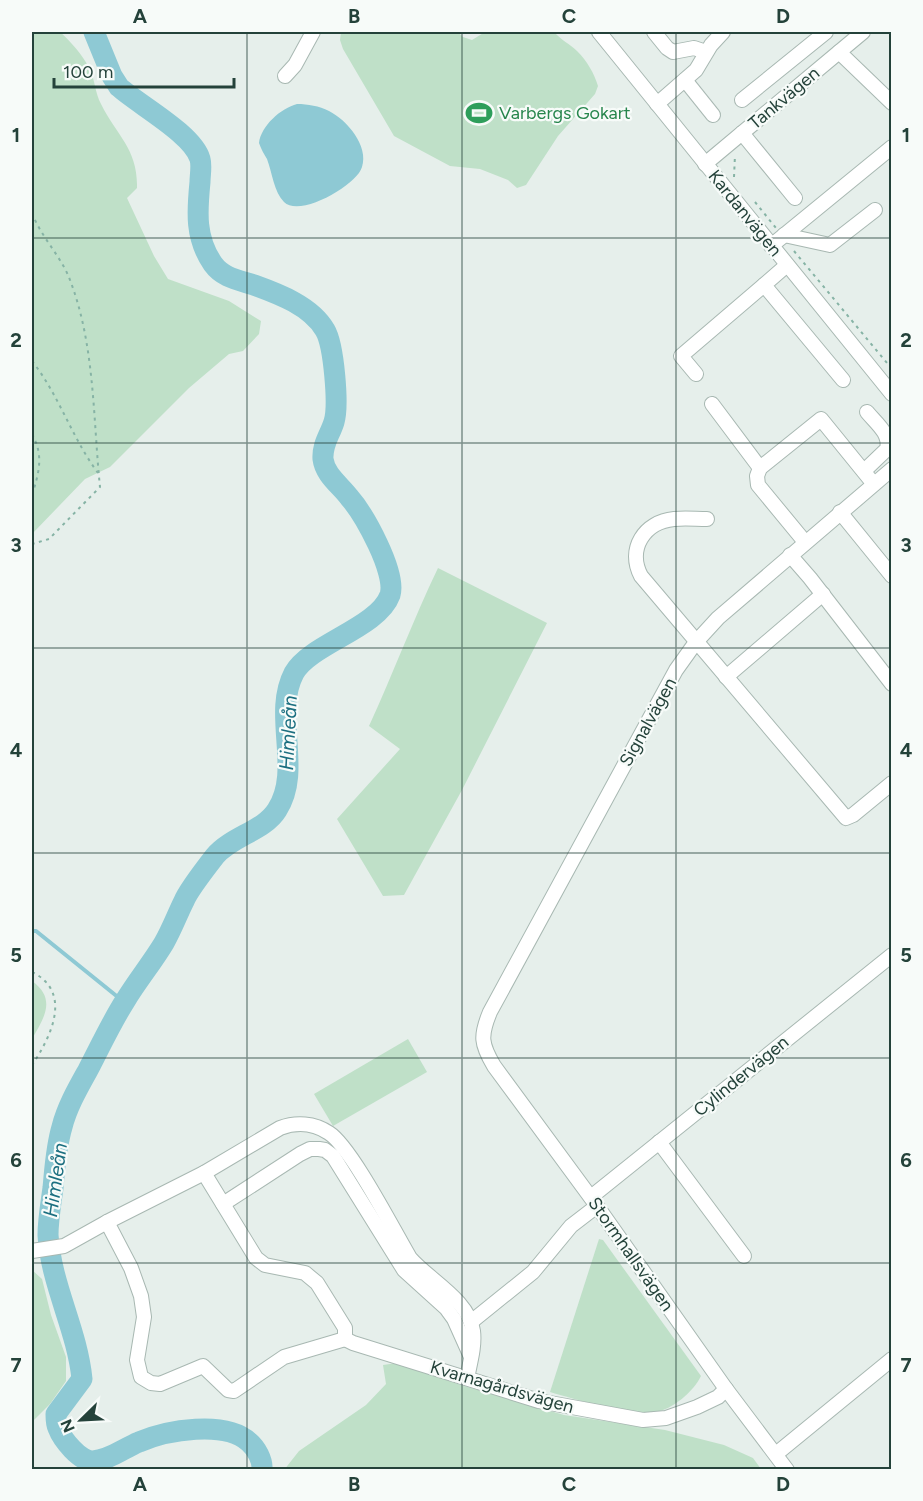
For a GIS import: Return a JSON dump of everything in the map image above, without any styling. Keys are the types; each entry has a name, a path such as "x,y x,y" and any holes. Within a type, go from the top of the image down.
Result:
{"street":[{"path":"285,76 295,65 313,32"},
{"name":"Kardanvägen","path":"599,32 891,394"},
{"path":"654,32 673,52 694,48 706,52"},
{"path":"657,104 700,65 706,52 723,32"},
{"path":"742,100 826,32"},
{"name":"Tankvägen","path":"705,164 863,32"},
{"path":"839,52 891,103"},
{"path":"775,74 790,92"},
{"path":"685,80 713,115"},
{"path":"742,132 795,198"},
{"path":"771,246 891,147"},
{"path":"784,236 830,245 875,210"},
{"path":"696,374 681,356 787,265"},
{"path":"764,285 843,380"},
{"path":"712,404 760,468"},
{"path":"864,471 889,445 887,435 867,412"},
{"path":"805,542 758,485 757,476 760,468 821,419 873,483"},
{"name":"Signalvägen","path":"482,1036 495,1002 666,689 696,642 718,618 891,468"},
{"path":"840,512 891,576"},
{"path":"707,519 673,519 653,526 645,534 634,555 641,576 846,818 853,815 891,783"},
{"path":"790,555 823,594 891,684"},
{"path":"726,677 823,594"},
{"name":"Cylindervägen","path":"471,1322 533,1272 594,1202 659,1142 891,955"},
{"name":"Stormhallsvägen","path":"482,1036 487,1054 494,1066 594,1202 726,1389 787,1470"},
{"path":"32,1251 64,1246 204,1173 280,1128 291,1124 304,1124 329,1133 354,1163 410,1258 455,1298 471,1322 474,1341 467,1378"},
{"path":"659,1142 744,1256"},
{"path":"223,1204 300,1154 310,1149 325,1150 333,1156 404,1270 446,1308 454,1319 471,1357"},
{"path":"107,1222 131,1268 141,1296 144,1317 137,1360 141,1377 151,1383 160,1384 203,1366 228,1390 234,1391 284,1357 345,1339 345,1328 317,1283 305,1273 265,1265 256,1258 204,1173"},
{"name":"Kvarnagårdsvägen","path":"345,1339 539,1401 643,1420 666,1418 697,1407 718,1397 726,1389"},
{"path":"776,1454 891,1359"}],"path":[{"path":"727,145 735,154 734,176 741,185"},
{"path":"755,202 891,369"},
{"path":"32,213 41,233 69,278 82,319 88,355 100,488 49,539 32,544"},
{"path":"32,361 64,412 84,454 98,473"},
{"path":"32,434 40,463 32,495"},
{"path":"32,972 40,976 50,989 55,1012 51,1033 32,1065"}],"green space":[{"path":"32,32 60,32 76,48 91,72 101,104 125,143 134,163 137,188 127,198 154,256 168,279 229,301 261,321 259,334 243,351 229,354 189,388 110,467 85,479 32,534"},
{"name":"Varbergs Gokart","path":"341,32 458,32 463,37 472,40 485,32 554,32 584,59 598,86 595,94 558,136 526,185 517,188 508,180 480,169 450,166 394,136 343,49 340,40"},
{"path":"438,568 547,623 462,790 404,895 383,896 337,819 400,749 369,726"},
{"path":"32,981 44,995 46,1009 41,1024 32,1039"},
{"path":"408,1039 427,1072 333,1126 314,1094"},
{"path":"599,1239 603,1240 701,1376 682,1399 668,1408 655,1412 631,1411 588,1403 550,1392"},
{"path":"32,1270 42,1279 51,1315 66,1357 66,1381 50,1404 32,1422"},
{"path":"397,1363 464,1386 564,1415 665,1430 724,1445 753,1458 761,1469 284,1470 299,1451 366,1405 386,1384 383,1365"}],"water":[{"path":"297,104 321,108 336,115 355,134 363,159 358,174 339,190 314,203 292,206 284,202 278,193 259,143 268,124 285,109"}],"waterway":[{"name":"Himleån","path":"94,32 112,76 119,87 177,130 195,149 201,165 198,204 200,235 213,264 226,275 274,292 294,302 312,314 325,330 333,361 336,403 334,422 324,449 324,465 355,505 378,544 391,585 390,595 383,607 372,617 314,653 294,673 288,689 286,706 288,778 277,810 256,829 222,849 190,891 170,933 120,1009 77,1091 64,1120 57,1150 48,1235 54,1272 75,1342 82,1379 56,1414 57,1426 63,1438 77,1454 93,1461 165,1434 196,1429 226,1431 239,1435 252,1445 260,1458 262,1470"},
{"path":"32,931 36,931 124,1002"}],"place":[{"name":"Varbergs Gokart","path":"479,113"}]}
